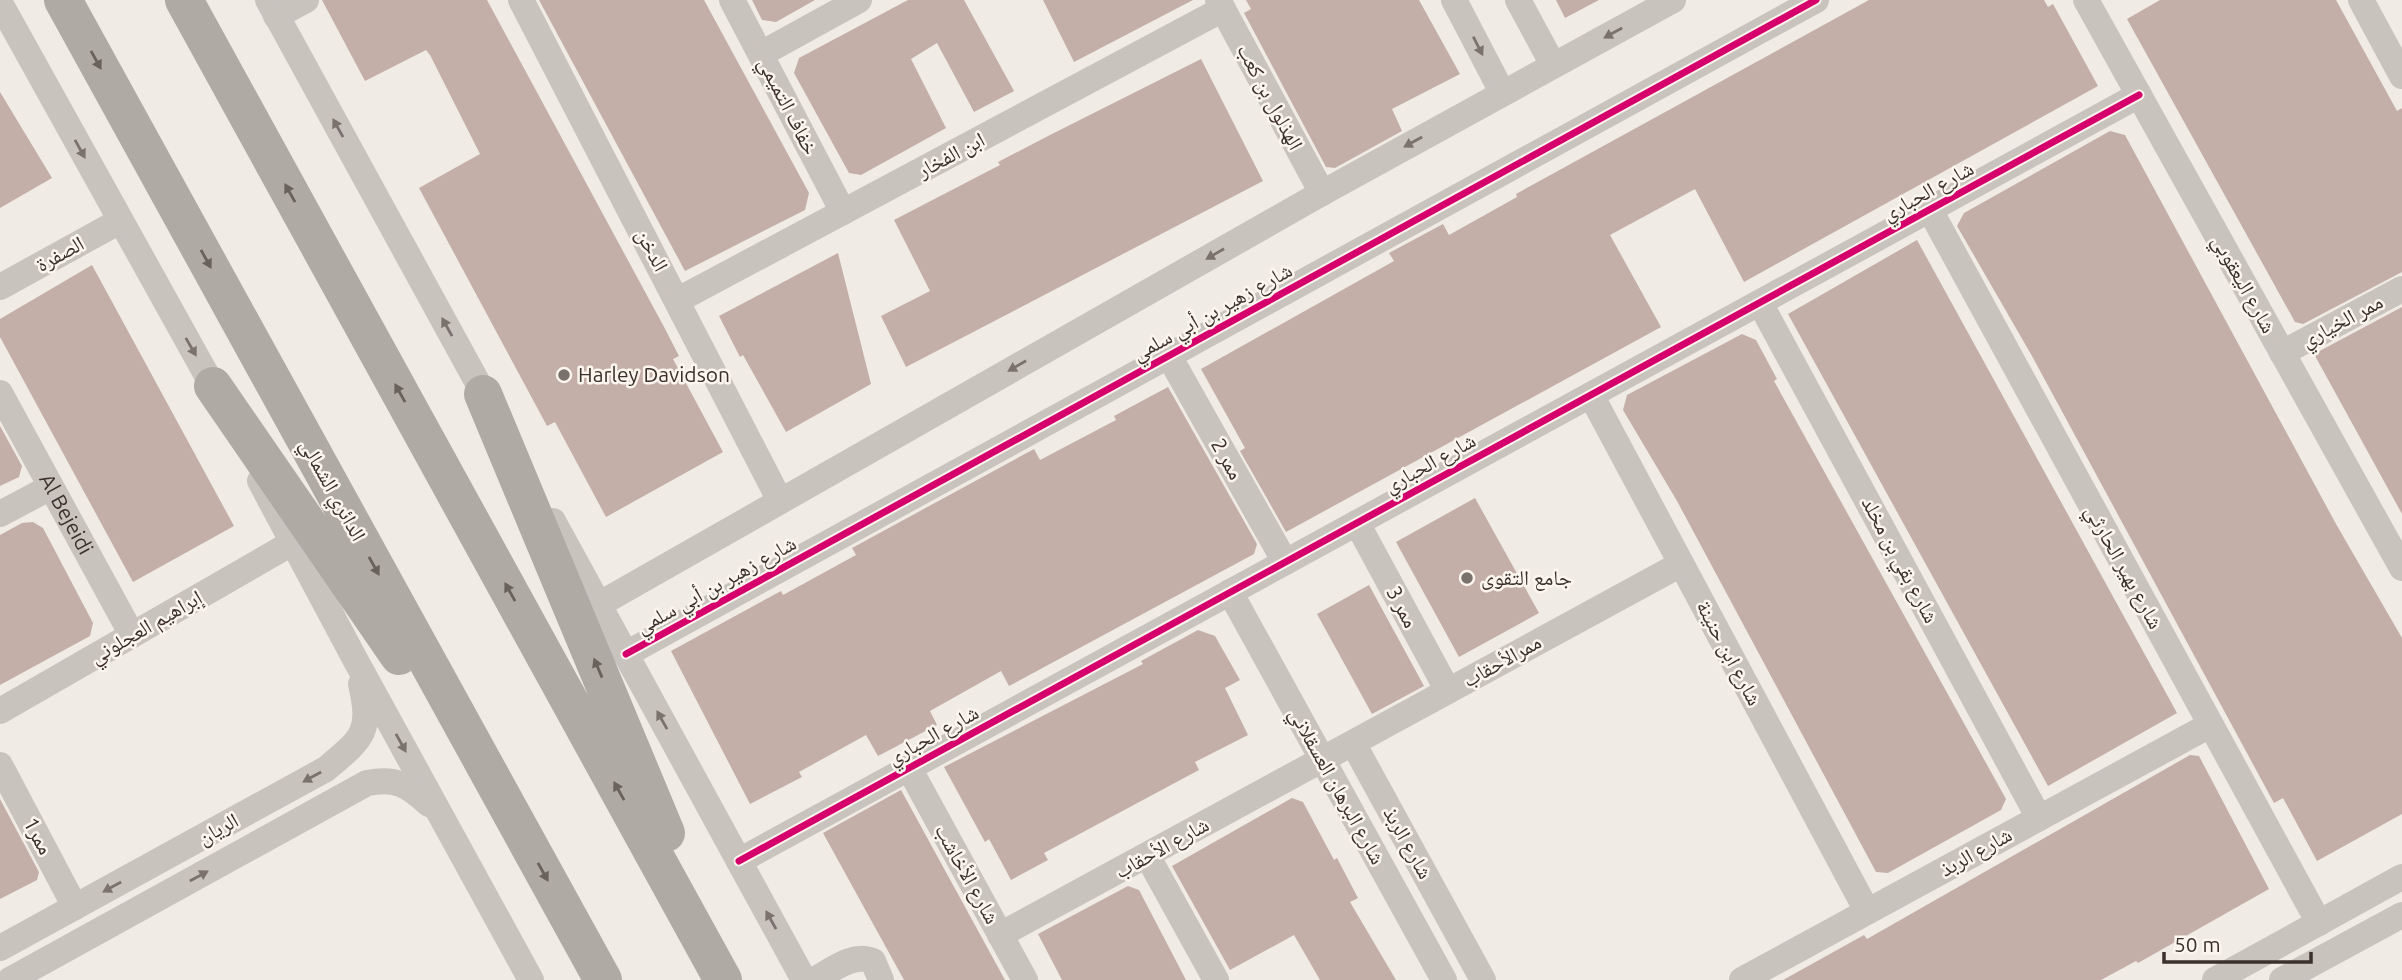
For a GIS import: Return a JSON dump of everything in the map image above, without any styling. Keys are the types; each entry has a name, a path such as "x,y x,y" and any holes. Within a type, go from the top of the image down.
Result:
{"highway":[{"name":"الدائري الشمالي","path":"63,0 603,980"},
{"path":"184,0 725,980"},
{"path":"214,386 522,834"},
{"path":"483,394 725,980"}],"street":[{"path":"306,0 272,8 804,980"},
{"name":"الدخن","path":"521,0 780,501"},
{"name":"خفاف التميمي","path":"732,0 843,212"},
{"path":"761,54 859,0"},
{"path":"1454,0 1502,92"},
{"path":"1518,0 1553,65"},
{"name":"شارع زهير بن أبي سلمي","path":"598,605 1322,193 1673,0"},
{"name":"شارع زهير بن أبي سلمي","path":"626,654 1816,0"},
{"name":"شارع اليعقوبي","path":"2086,0 2402,568"},
{"path":"2361,0 2402,76"},
{"path":"0,3 214,386 292,543 531,980"},
{"name":"ابن الفخار","path":"678,300 1221,4"},
{"name":"الهذلول بن كعب","path":"1221,4 1322,193"},
{"name":"شارع الحباري","path":"739,861 2139,96"},
{"name":"شارع بهير الحارثي","path":"1930,210 2319,923"},
{"name":"الصفرة","path":"0,287 120,221"},
{"name":"ممر الخياري","path":"2282,352 2402,289"},
{"name":"شارع بقي بن مخلد","path":"1760,303 2039,818"},
{"name":"ممر 2","path":"1169,356 1285,562"},
{"name":"Al Bejeidi","path":"0,393 132,635"},
{"name":"شارع ابن حنينة","path":"1591,395 1867,911"},
{"path":"0,514 51,487"},
{"name":"ممر 3","path":"1357,523 1448,691"},
{"name":"إبراهيم العجلوني","path":"0,711 292,543"},
{"name":"ممرالأحقاب","path":"1323,759 1681,564"},
{"name":"شارع البرهان العسقلاني","path":"1230,593 1444,980"},
{"name":"الريان","path":"0,948 326,769 365,728 368,715 356,661"},
{"name":"شارع الربذ","path":"1742,980 2210,726"},
{"name":"شارع الربذ","path":"1353,743 1483,980"},
{"path":"342,755 359,787"},
{"name":"شارع الأحقاب","path":"1000,935 1148,857 1323,759"},
{"name":"ممر1","path":"0,765 75,907"},
{"name":"شارع الأخاشب","path":"909,768 1025,980"},
{"name":"الريان","path":"10,980 41,973 359,787 387,779 406,784 442,815"},
{"path":"1148,857 1216,980"},
{"path":"2215,980 2250,972 2319,923 2402,877"},
{"path":"2282,980 2402,915"},
{"path":"814,980 856,957 865,957 873,961 881,980"}],"building":[{"path":"322,0 487,0 663,325 679,356 673,359 723,452 606,517 555,422 547,426 419,188 480,154 430,55 426,50 365,81"},
{"path":"539,0 704,0 809,193 805,210 685,271"},
{"path":"752,0 815,0 776,22 762,20"},
{"path":"908,0 964,0 1014,91 974,112 937,43 911,59 946,128 861,175 849,173 794,73 799,58"},
{"path":"1043,0 1193,0 1074,62"},
{"path":"1246,0 1419,0 1460,74 1392,109 1402,131 1335,168 1326,167 1244,13 1251,9"},
{"path":"1556,0 1599,0 1565,18"},
{"path":"1869,0 2044,0 2048,7 2053,4 2098,86 1744,282 1695,189 1610,235 1661,327 1286,532 1240,451 1245,448 1201,369 1394,261 1389,253 1443,224 1449,235 1517,197 1516,194"},
{"path":"2160,0 2336,0 2397,111 2402,108 2402,272 2303,324 2295,322 2127,19"},
{"path":"1201,59 1263,181 906,367 881,316 930,291 894,220 1000,165 998,162"},
{"path":"0,92 52,178 0,208"},
{"path":"2110,131 2125,135 2336,524 2402,638 2402,814 2317,861 2283,798 2274,803 2032,356 1957,226 1964,213"},
{"path":"1917,240 2177,713 2048,786 1788,314"},
{"path":"838,253 871,384 786,432 743,355 740,357 719,316"},
{"path":"92,265 234,526 133,582 0,337 0,319"},
{"path":"2402,307 2402,514 2314,354"},
{"path":"1742,334 1756,340 1777,379 1774,381 2006,799 2001,810 1888,873 1876,872 1677,501 1623,410 1627,395"},
{"path":"1168,387 1257,544 1254,554 1009,686 1001,671 930,711 937,725 878,756 866,735 799,772 802,777 750,804 671,651 781,591 783,595 856,555 852,548 1034,449 1040,460 1116,420 1114,416"},
{"path":"0,426 22,466 19,477 0,486"},
{"name":"جامع التقوى","path":"1475,498 1539,613 1459,657 1396,542"},
{"path":"33,522 43,528 93,623 90,636 0,685 0,535 22,523"},
{"path":"1369,585 1424,686 1372,714 1317,614"},
{"path":"1198,630 1215,636 1240,680 1225,688 1248,735 1195,762 1199,770 1044,853 1048,860 1011,880 989,839 985,842 944,767 1143,664 1141,661"},
{"path":"2190,755 2199,756 2269,889 2138,963 2136,961 2101,980 1783,980 1864,935 1867,939"},
{"path":"901,790 1005,980 904,980 823,833"},
{"path":"1292,798 1303,802 1334,860 1337,858 1358,898 1350,902 1396,980 1320,980 1294,935 1230,970 1172,866"},
{"path":"0,799 39,872 37,880 0,899"},
{"path":"1128,886 1139,890 1186,980 1062,980 1038,934"}],"cycle path":[{"path":"626,654 1816,0"},
{"path":"739,861 2139,95"}],"place":[{"name":"Harley Davidson","path":"564,375"},
{"name":"جامع التقوى","path":"1467,578"}]}
